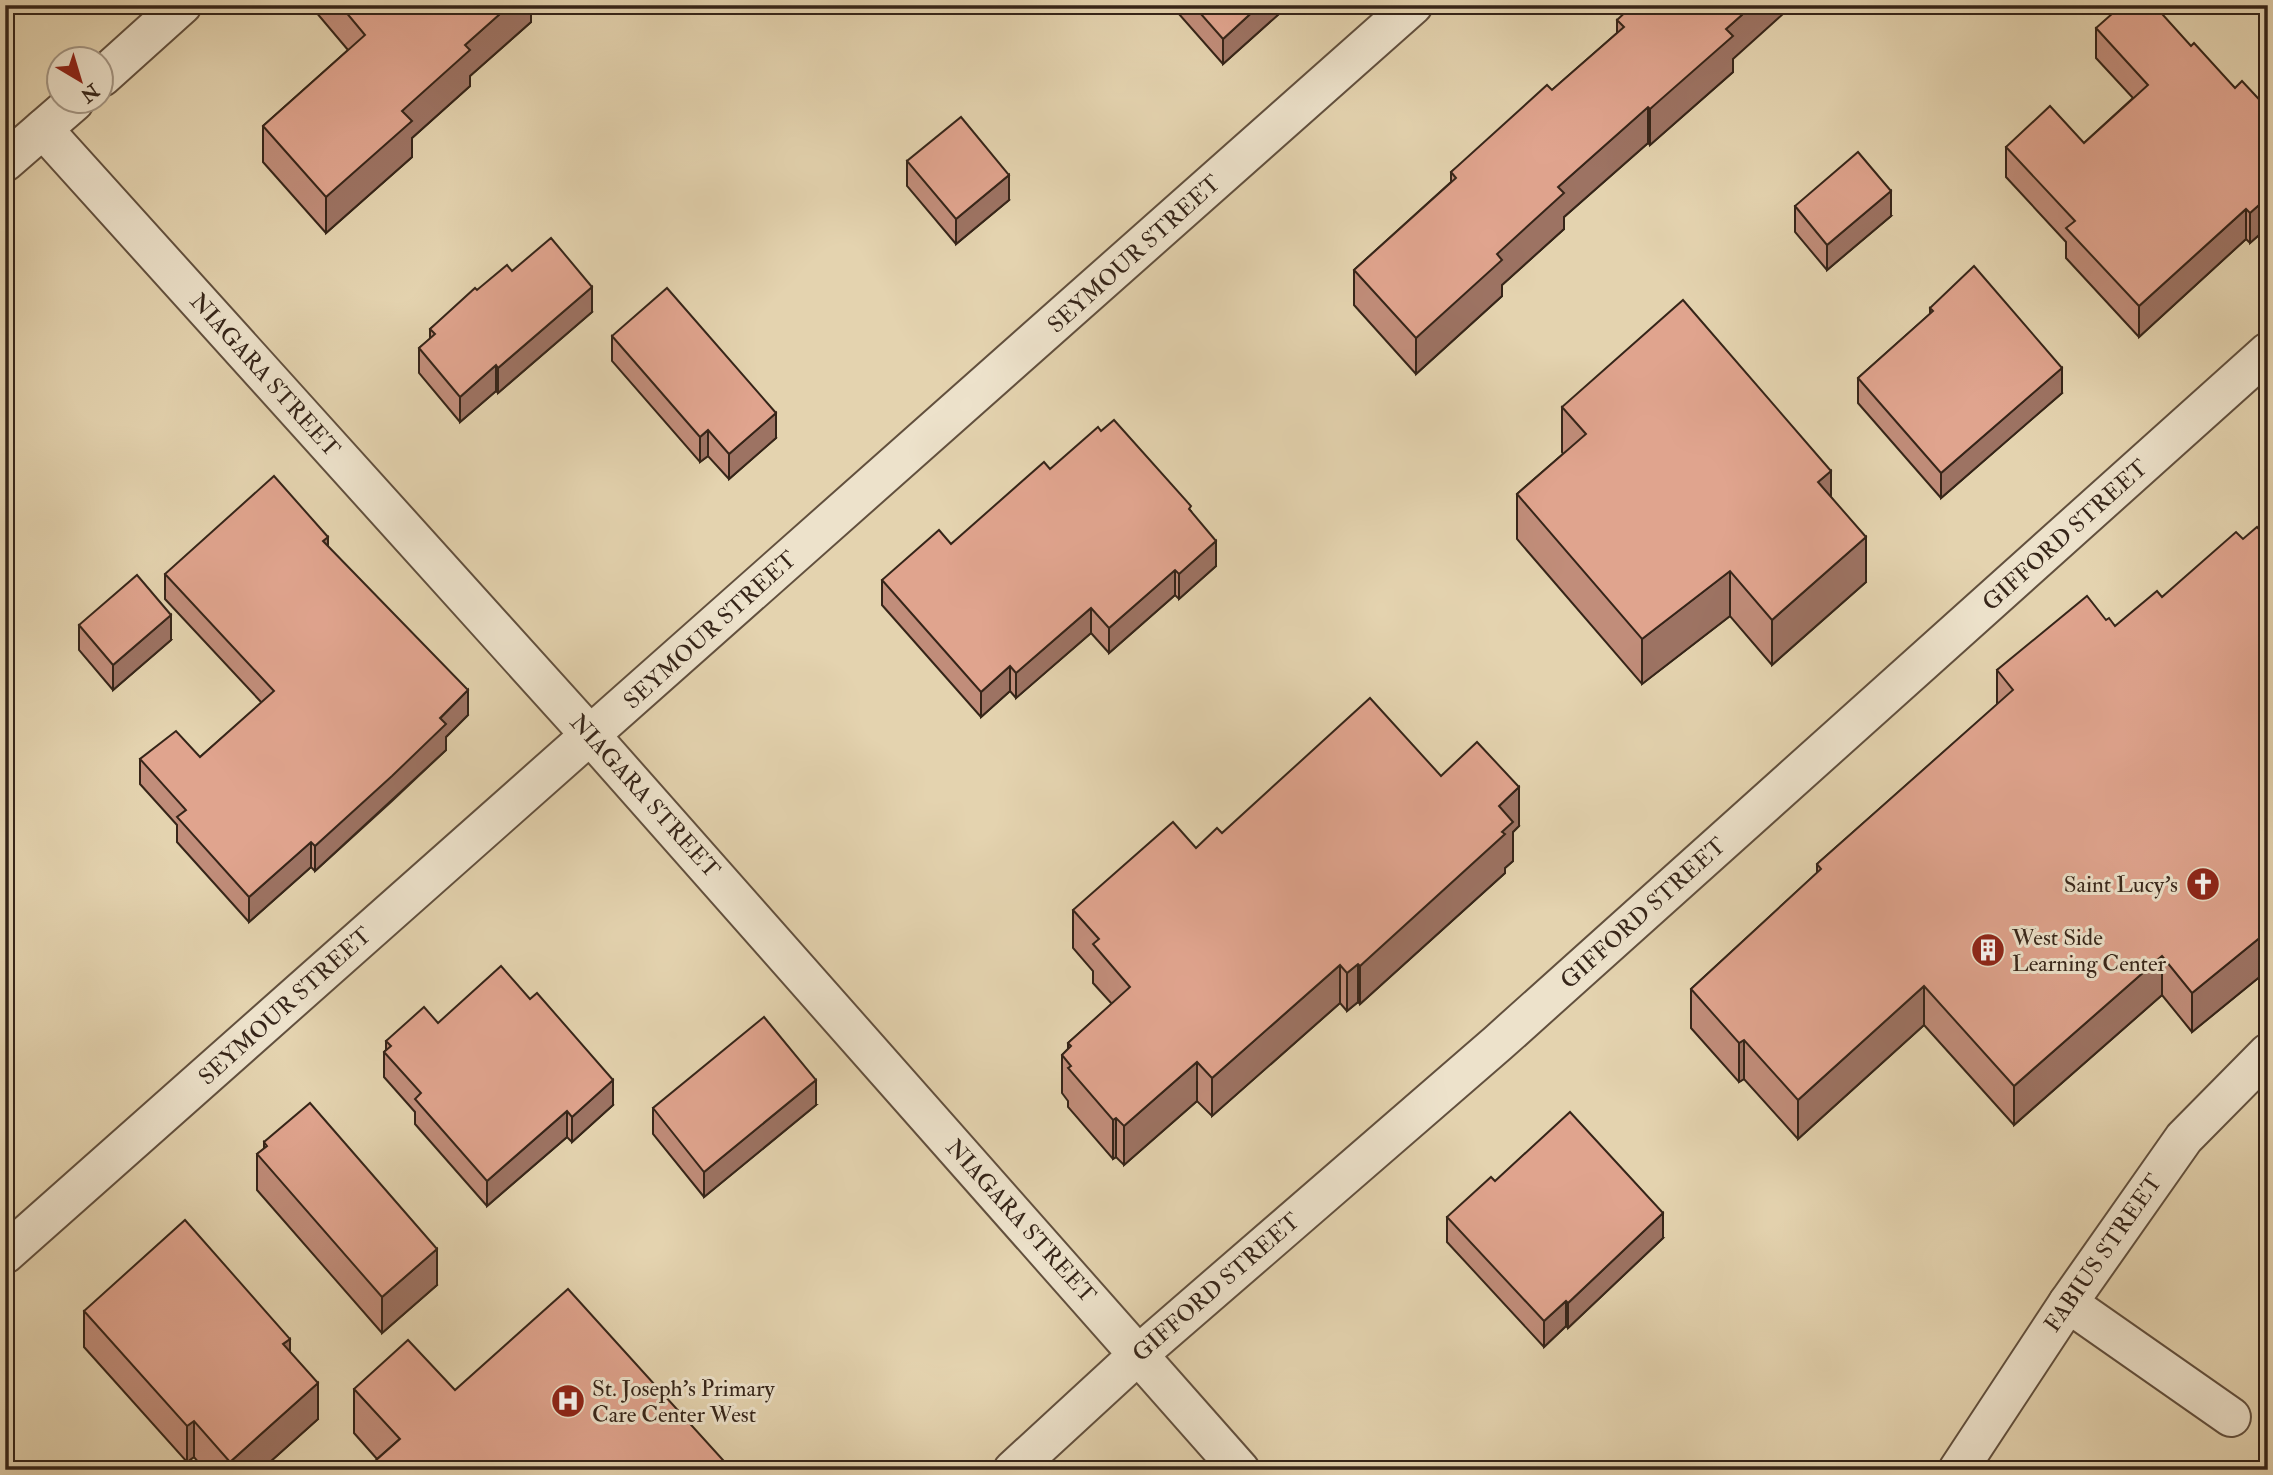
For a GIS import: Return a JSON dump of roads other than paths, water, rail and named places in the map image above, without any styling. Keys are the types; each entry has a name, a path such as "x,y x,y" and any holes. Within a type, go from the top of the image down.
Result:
{"street":[{"path":"116,64 182,5"},
{"name":"SEYMOUR STREET","path":"5,1254 1413,5"},
{"path":"5,162 58,116"},
{"name":"NIAGARA STREET","path":"43,129 591,736 1240,1470"},
{"name":"GIFFORD STREET","path":"1013,1470 1139,1354 1498,1043 2268,352"},
{"name":"FABIUS STREET","path":"1958,1470 2067,1303 2184,1138 2268,1053"},
{"path":"2067,1303 2231,1417"}],"place":[{"name":"Saint Lucy's","path":"2203,884"},
{"name":"West Side Learning Center","path":"1988,950"},
{"name":"St. Joseph's Primary Care Center West","path":"568,1401"}]}
